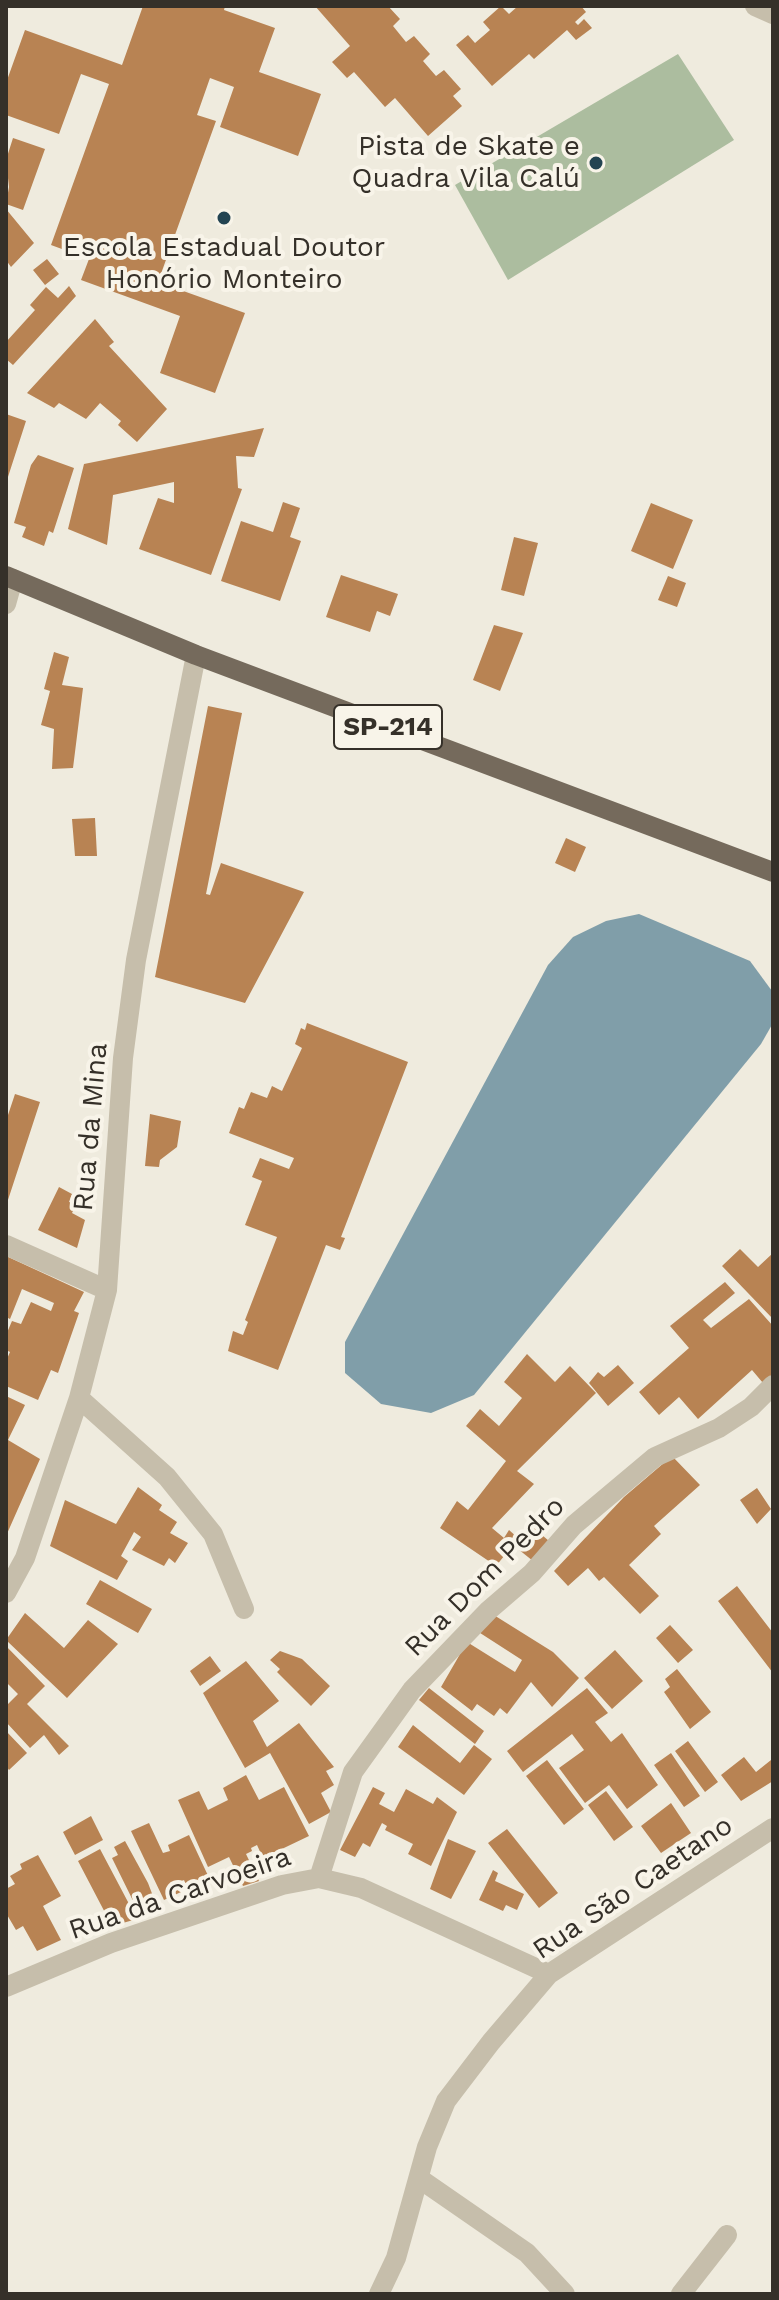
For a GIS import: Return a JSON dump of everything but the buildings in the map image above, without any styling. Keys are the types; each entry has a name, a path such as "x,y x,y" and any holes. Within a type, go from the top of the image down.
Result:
{"main road":[{"name":"SP-214","path":"10,577 196,655 773,872"}],"street":[{"path":"755,6 773,14"},
{"path":"6,604 10,577"},
{"name":"Rua da Mina","path":"6,1593 25,1558 79,1398 107,1290 122,1071 136,960 196,655"},
{"path":"6,1245 107,1290"},
{"name":"Rua Dom Pedro","path":"319,1878 353,1772 412,1690 489,1610 532,1573 574,1525 655,1457 719,1428 751,1407 773,1385"},
{"path":"79,1398 167,1477 213,1534 244,1609"},
{"path":"6,1549 25,1558"},
{"name":"Rua São Caetano","path":"379,2294 396,2258 427,2147 446,2101 549,1974 773,1828"},
{"name":"Rua da Carvoeira","path":"6,1987 111,1943 282,1885 319,1878 361,1888 549,1974"},
{"path":"420,2179 527,2253 565,2294"},
{"path":"681,2294 727,2235"}],"green space":[{"name":"Pista de Skate e Quadra Vila Calú","path":"678,54 734,140 508,280 455,185"}],"water":[{"path":"639,914 750,961 772,991 773,1023 761,1044 474,1395 431,1413 381,1404 345,1373 345,1342 548,965 573,937 606,921"}],"place":[{"name":"Pista de Skate e Quadra Vila Calú","path":"596,163"},
{"name":"Escola Estadual Doutor Honório Monteiro","path":"224,218"}]}
